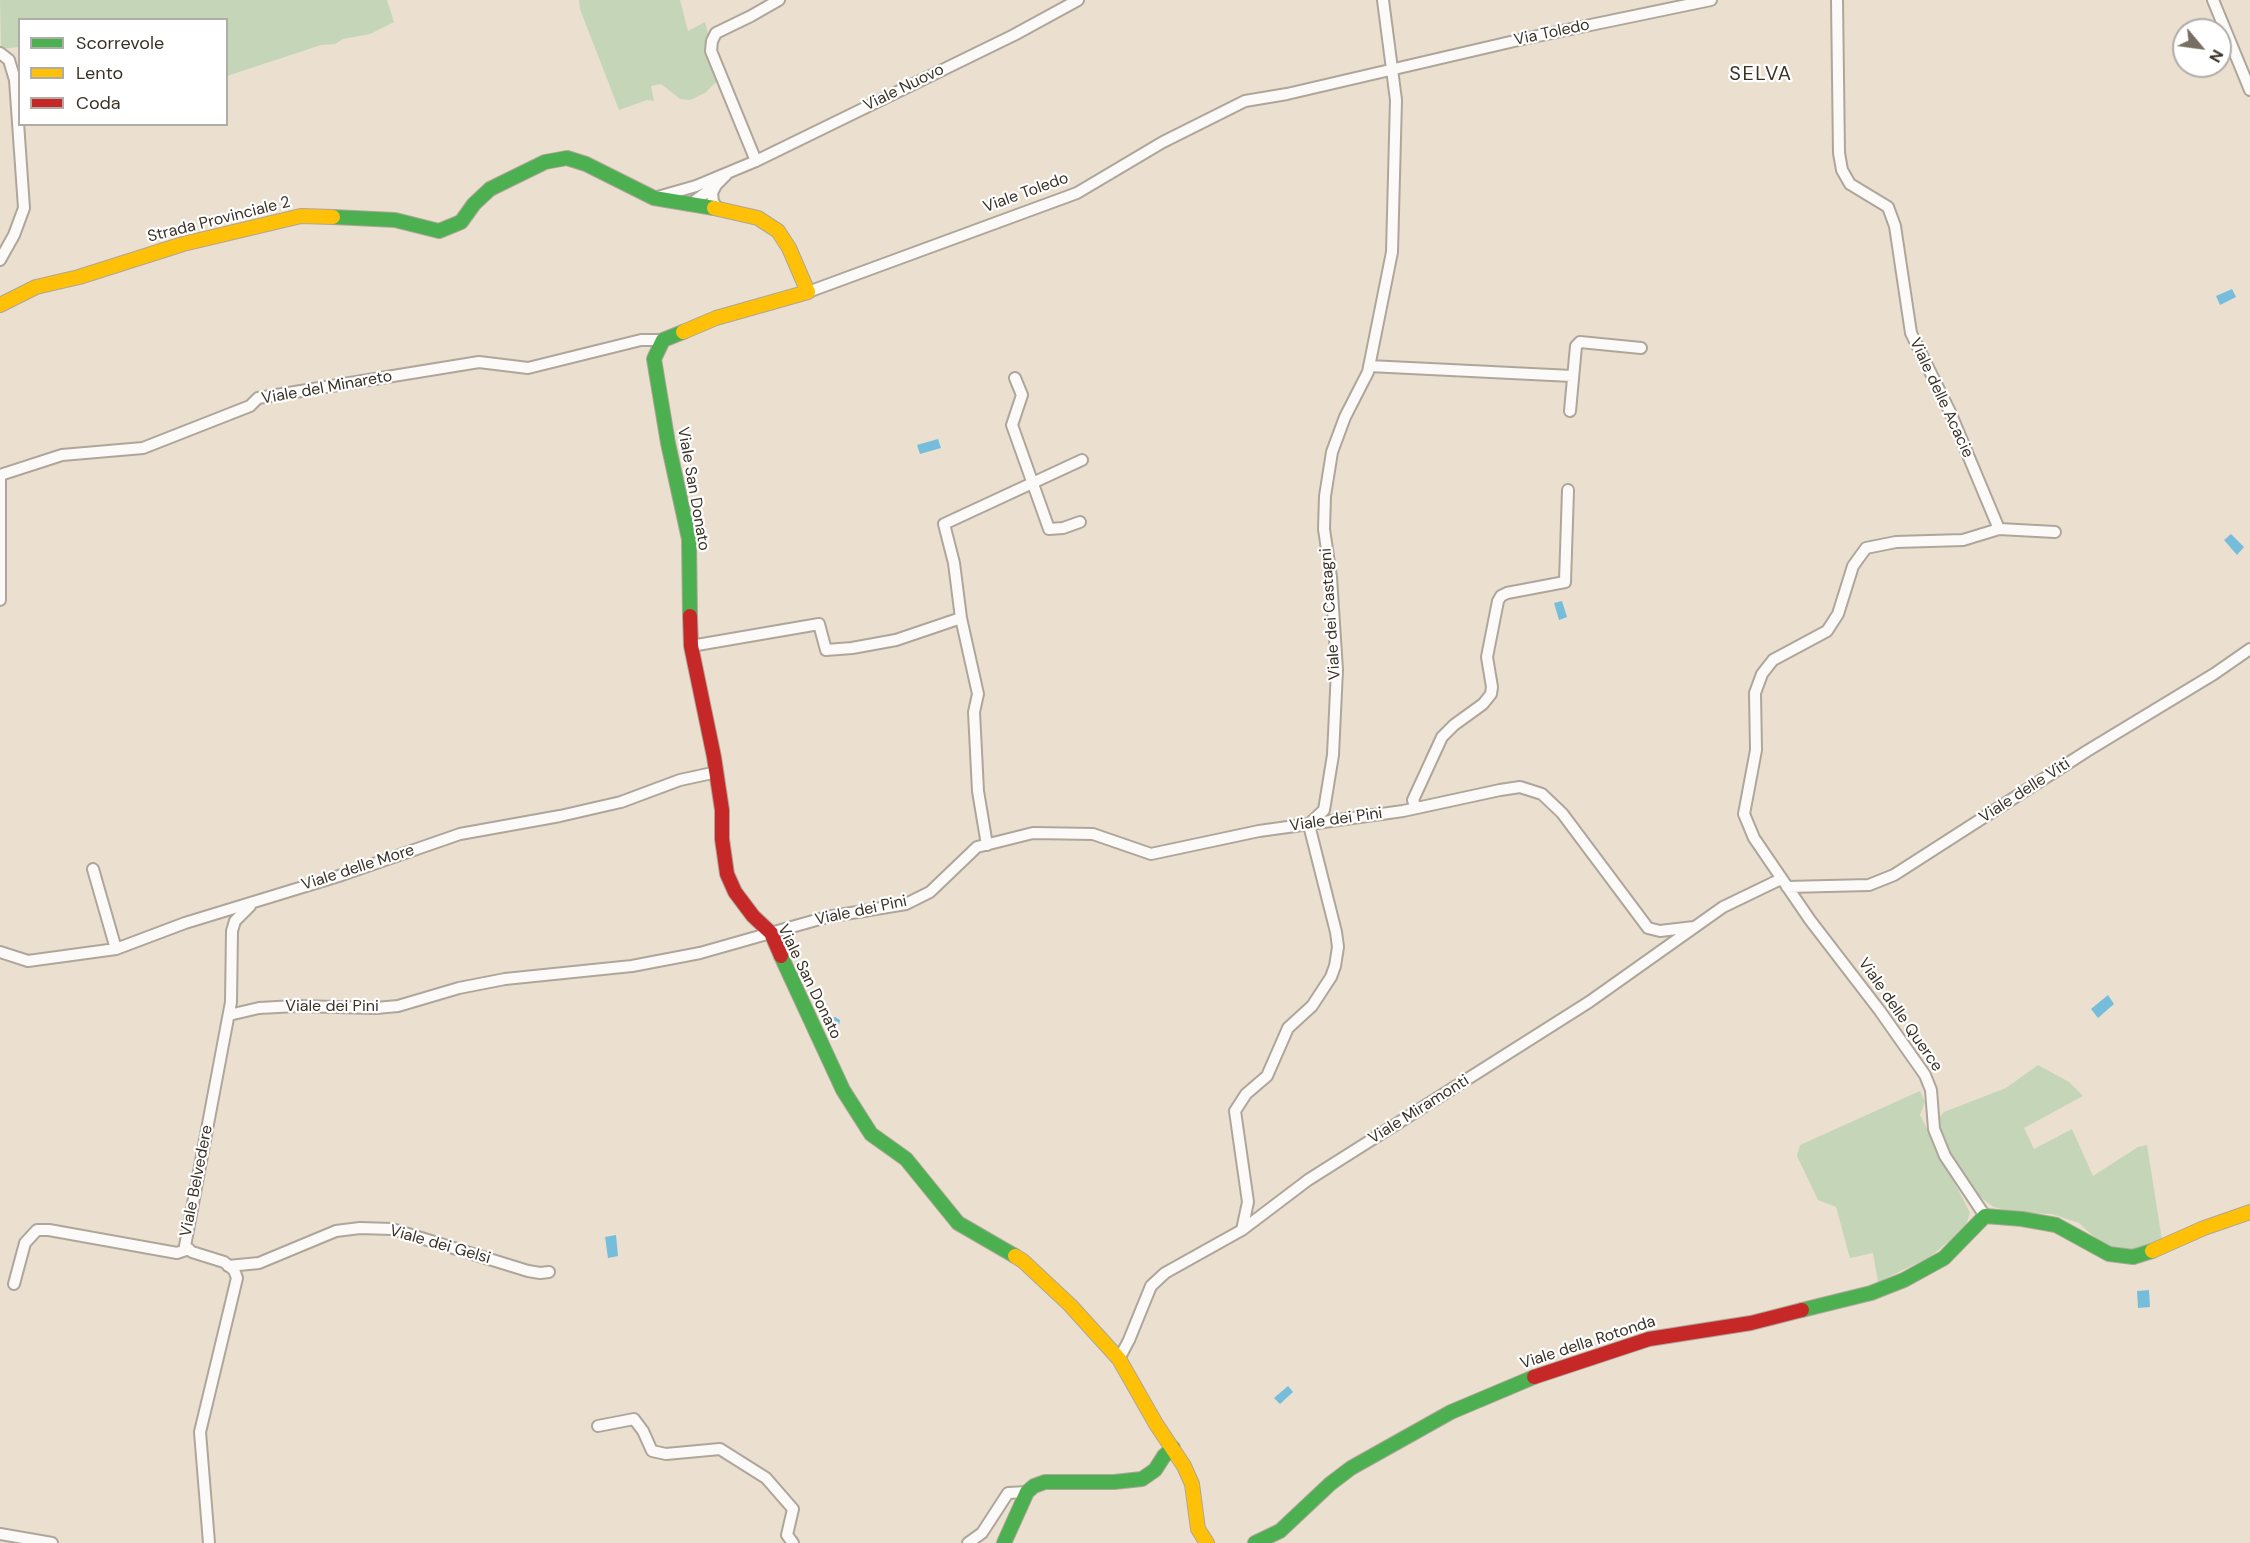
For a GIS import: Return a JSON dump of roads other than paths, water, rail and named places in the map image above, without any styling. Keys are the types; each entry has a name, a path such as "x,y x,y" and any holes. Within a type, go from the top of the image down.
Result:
{"street":[{"path":"756,161 711,51 712,41 716,33 778,0"},
{"name":"Viale Nuovo","path":"654,198 696,186 756,161 1014,36 1078,0"},
{"name":"Viale dei Castagni","path":"1309,825 1324,810 1333,755 1337,681 1331,577 1324,529 1325,496 1332,452 1345,417 1369,366 1392,252 1396,100 1394,70 1383,0"},
{"name":"Via Toledo","path":"1394,70 1523,39 1711,0"},
{"name":"Viale delle Acacie","path":"1837,0 1839,153 1842,170 1850,184 1888,207 1895,226 1911,333 1950,412 1999,529"},
{"path":"2213,0 2250,90"},
{"path":"0,53 9,60 15,80 18,106"},
{"name":"Viale Toledo","path":"663,340 716,318 808,292 1077,193 1163,142 1245,101 1394,70"},
{"path":"0,260 14,235 24,208 19,126"},
{"name":"Strada Provinciale 2","path":"0,305 36,287 79,277 183,244 301,216 395,220 439,231 461,222 474,204 490,189 545,162 567,158 586,164 654,198 758,218 778,231 789,248 808,292"},
{"name":"Viale Nuovo","path":"689,205 729,173"},
{"path":"716,185 712,193 712,202 719,210"},
{"path":"689,205 696,186"},
{"name":"Viale del Minareto","path":"0,475 62,455 143,448 250,406 258,398 479,362 528,368 641,340 663,340"},
{"name":"Viale San Donato","path":"663,340 654,359 668,443 689,539 691,646 717,772 727,874 735,892 771,933 843,1090 871,1134 906,1160 958,1223 1023,1261 1070,1305 1119,1359 1156,1424 1173,1448"},
{"path":"1570,411 1576,346 1580,342 1641,348"},
{"path":"1369,366 1572,376"},
{"path":"1015,378 1022,395 1012,425 1049,529 1063,528 1080,522"},
{"path":"987,845 978,791 975,712 978,694 961,618 954,563 944,524 1082,460"},
{"path":"0,475 0,600"},
{"path":"1416,808 1413,800 1442,737 1461,719 1483,704 1491,694 1487,657 1498,601 1501,596 1565,582 1568,490"},
{"path":"1999,529 2055,532"},
{"name":"Viale delle Querce","path":"1985,1216 1946,1156 1934,1129 1931,1090 1924,1075 1880,1011 1784,883 1754,838 1744,814 1756,750 1755,693 1762,674 1773,660 1827,631 1838,614 1853,566 1866,548 1896,543 1963,540 1999,529"},
{"path":"691,646 819,624 826,650 852,648 896,640 961,618"},
{"name":"Viale delle Viti","path":"1784,883 1869,885 1894,875 2078,757 2214,674 2250,649"},
{"name":"Viale delle More","path":"0,952 28,961 116,949 185,923 342,875 460,834 560,816 621,802 680,780 717,772"},
{"name":"Viale dei Pini","path":"229,1016 259,1008 398,1006 459,988 505,979 632,966 677,958 827,917 906,903 930,892 977,847 1033,833 1093,834 1151,854 1259,831 1416,808 1500,790 1520,788 1542,794 1562,813 1648,928 1660,931 1694,927"},
{"path":"1242,1230 1248,1202 1234,1111 1239,1102 1267,1076 1288,1028 1312,1006 1335,966 1338,947 1336,932 1309,825"},
{"path":"93,869 116,949"},
{"name":"Viale Miramonti","path":"1119,1359 1151,1286 1165,1273 1242,1230 1308,1180 1589,1002 1723,907 1755,892 1784,883"},
{"name":"Viale Belvedere","path":"228,1266 185,1246 229,1016 231,931 235,921 254,902"},
{"path":"1985,1216 2022,1219 2056,1226 2109,1254 2133,1257 2250,1212"},
{"name":"Viale della Rotonda","path":"1255,1543 1280,1531 1330,1484 1351,1468 1451,1412 1535,1376 1649,1339 1751,1323 1872,1293 1904,1280 1944,1258 1985,1216"},
{"name":"Viale dei Gelsi","path":"228,1266 259,1263 336,1231 360,1228 392,1229 528,1271 540,1274 549,1272"},
{"path":"14,1284 25,1243 37,1230 49,1230 177,1253 189,1249"},
{"path":"209,1543 201,1432 237,1278 234,1270 228,1266"},
{"path":"597,1426 633,1419 643,1431 652,1451 666,1454 720,1449 766,1478 793,1509 787,1535 793,1543"},
{"path":"1004,1543 1027,1492 1034,1486 1046,1482 1114,1482 1142,1479 1155,1470 1164,1456 1173,1448 1192,1484 1198,1529 1207,1543"},
{"path":"968,1543 982,1533 1008,1493 1027,1492"},
{"path":"0,1533 52,1543"}],"water":[{"path":"2232,289 2236,297 2220,305 2216,296"},
{"path":"938,439 941,448 920,454 917,445"},
{"path":"2231,534 2244,547 2237,555 2224,540"},
{"path":"1562,601 1567,617 1559,620 1554,603"},
{"path":"2108,995 2114,1004 2098,1018 2091,1009"},
{"path":"835,1017 840,1020 839,1025 829,1030 825,1028 824,1021"},
{"path":"616,1235 618,1256 608,1258 605,1237"},
{"path":"2149,1290 2150,1307 2138,1308 2137,1291"},
{"path":"1288,1386 1293,1392 1280,1404 1274,1398"}],"district":[{"name":"SELVA","path":"1761,75"}]}
